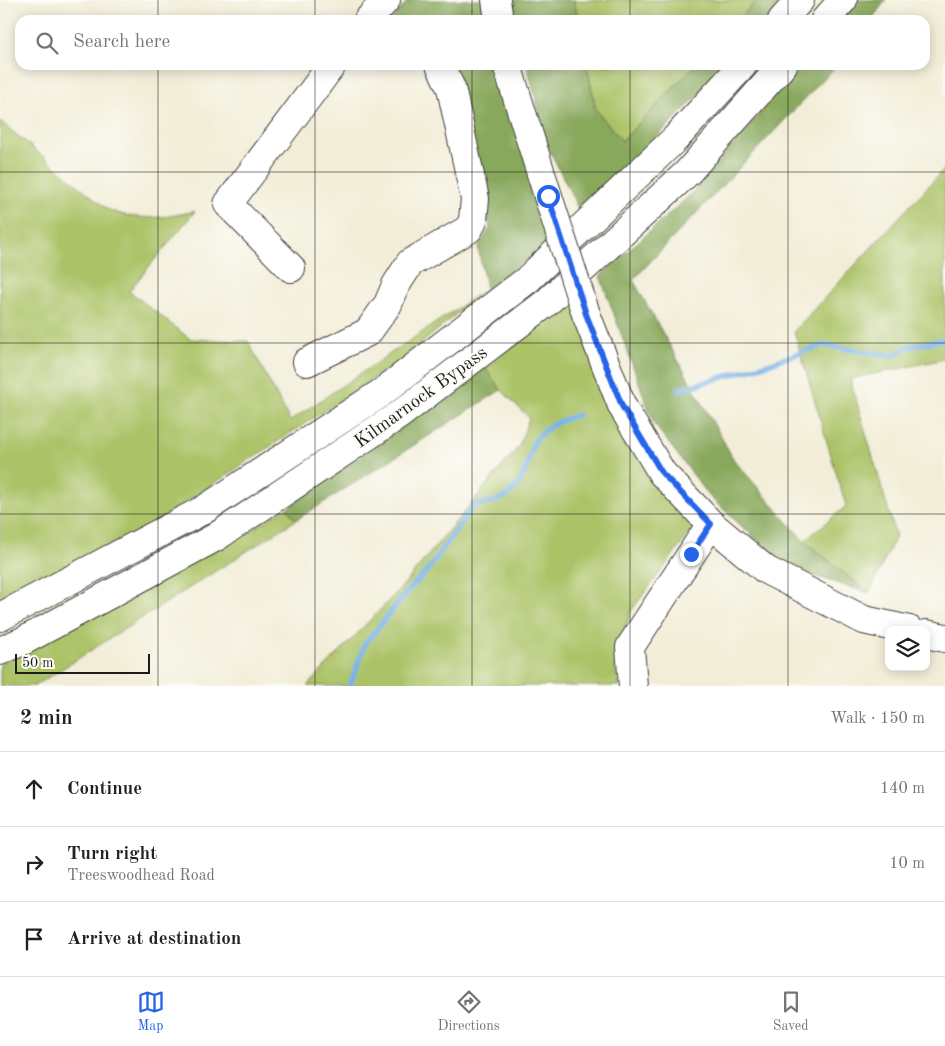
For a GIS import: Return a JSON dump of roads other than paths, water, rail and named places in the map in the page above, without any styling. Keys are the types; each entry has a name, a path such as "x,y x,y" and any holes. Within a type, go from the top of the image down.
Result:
{"main road":[{"path":"372,15 386,0"},
{"path":"496,0 498,15"},
{"path":"786,15 800,0"},
{"path":"829,15 843,0"},
{"path":"291,268 228,204 328,70"},
{"path":"307,362 368,332 388,304 396,285 410,263 469,229 473,220 475,199 451,88 442,70"},
{"path":"509,70 586,314 622,406 662,473 711,524 766,570 864,620 891,626"},
{"name":"Kilmarnock Bypass","path":"0,617 205,509 380,393 527,280 675,138 738,70"},
{"name":"Kilmarnock Bypass","path":"0,651 25,640 216,537 399,415 546,303 687,173 779,70"},
{"path":"633,686 630,647 711,524"},
{"path":"930,635 945,638"}],"waterway":[{"path":"678,390 765,365 823,345 892,356 907,347 945,339"},
{"path":"350,686 365,644 407,592 427,571 474,505 496,501 510,493 521,480 534,443 539,436 554,424 578,415"}]}
